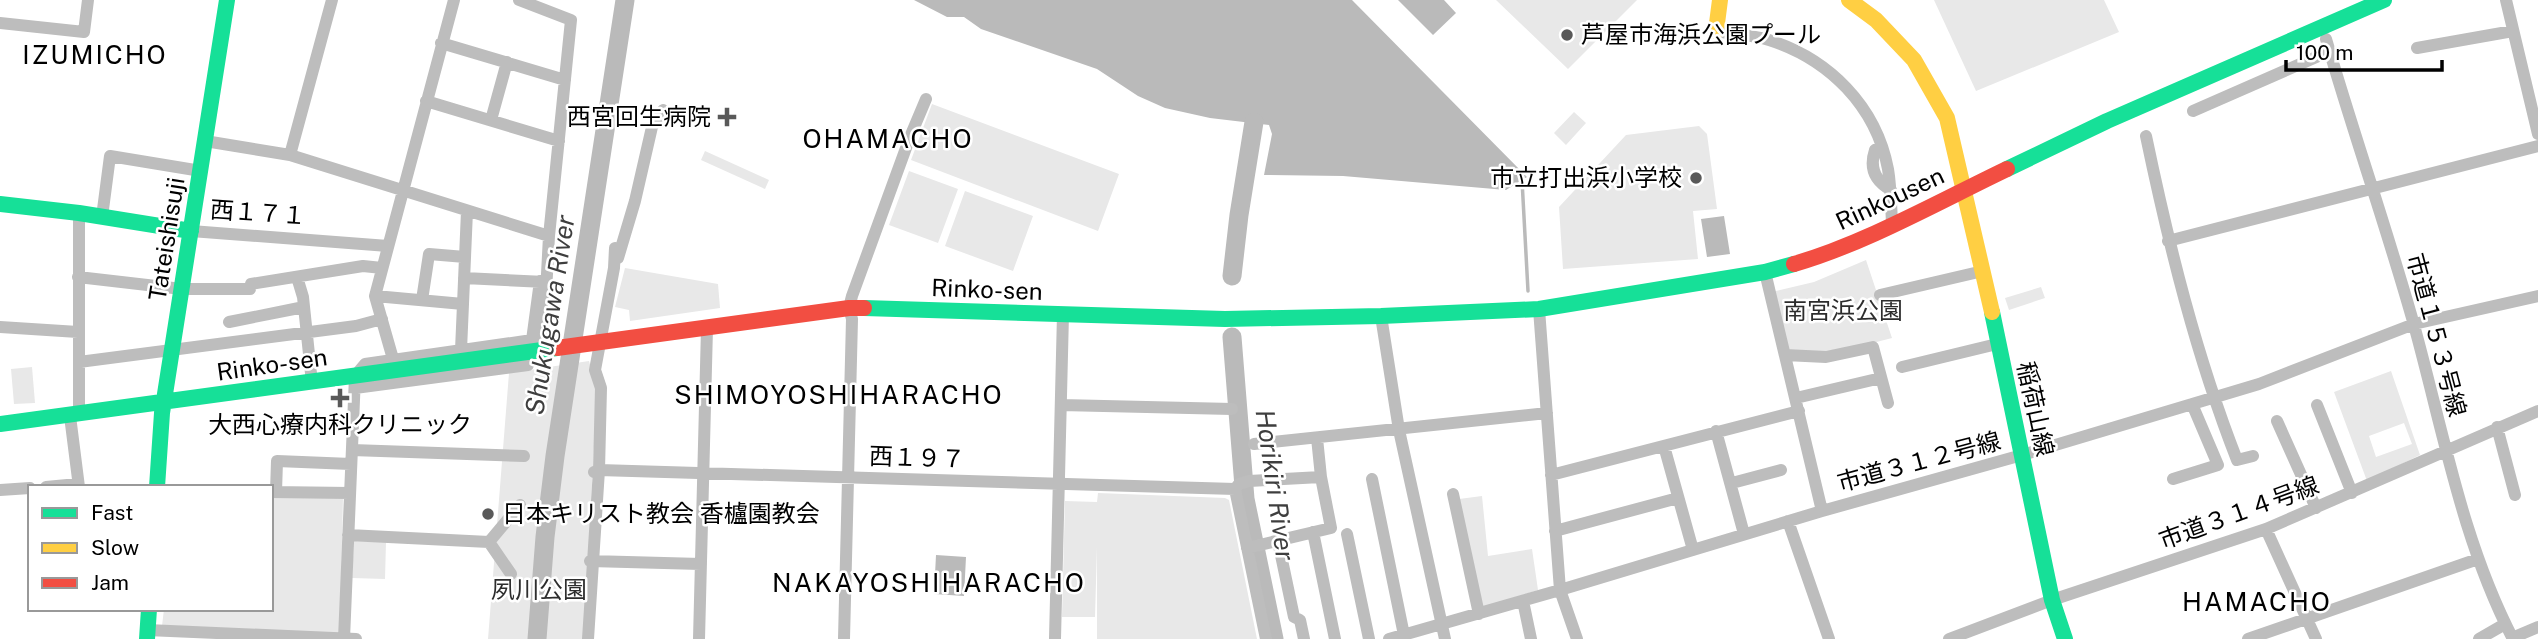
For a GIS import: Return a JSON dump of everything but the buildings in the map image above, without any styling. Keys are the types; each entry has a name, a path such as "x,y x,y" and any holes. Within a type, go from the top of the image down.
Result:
{"street":[{"path":"0,23 84,32 88,0"},
{"name":"Tateishisuji","path":"157,485 164,403 227,0"},
{"path":"290,155 332,0"},
{"path":"393,359 375,296 454,0"},
{"path":"344,639 355,382 365,364 532,340 549,236 571,20 519,0"},
{"path":"1720,0 1716,31 1767,39 1795,50 1823,65 1844,83 1875,129 1881,146 1888,167 1892,223"},
{"name":"稲荷山線","path":"1849,0 1889,32 1926,79 1947,118 1983,271 2052,600 2065,639"},
{"name":"Rinkousen","path":"1381,316 1539,309 1765,272 1818,257 2107,121 2384,0"},
{"path":"2506,0 2538,134"},
{"path":"2417,48 2513,31"},
{"path":"441,43 565,80"},
{"name":"市道１５３号線","path":"2193,111 2328,45 2414,324 2478,559 2512,638"},
{"path":"491,120 507,62"},
{"path":"844,639 852,319 849,308 926,99"},
{"path":"426,101 558,141"},
{"path":"588,639 597,471 597,343 652,127 663,110"},
{"path":"2146,136 2168,241 2212,397 2237,460 2253,456"},
{"path":"205,141 290,155 549,236"},
{"path":"2168,241 2538,146"},
{"path":"102,217 110,156 201,171"},
{"name":"西１７１","path":"0,205 79,213 191,231 388,246"},
{"path":"461,350 467,211"},
{"path":"79,213 79,362 74,415 79,485"},
{"path":"614,268 615,248"},
{"path":"422,300 429,254 465,257"},
{"path":"78,277 182,289 250,289 251,284 363,266 382,268"},
{"path":"1880,295 1983,271"},
{"path":"1765,272 1822,511"},
{"path":"297,277 304,307 312,383"},
{"path":"464,278 543,281"},
{"path":"543,281 547,350"},
{"path":"375,296 463,304"},
{"name":"市道３１２号線","path":"1389,639 2259,384 2414,324 2538,296"},
{"path":"229,322 304,307"},
{"name":"Rinko-sen","path":"0,424 312,383 355,382 547,350 849,308 1225,319 1381,316"},
{"path":"1539,309 1560,590 1577,639"},
{"path":"1055,639 1063,314"},
{"path":"1381,316 1399,430 1445,639"},
{"path":"79,362 356,326 382,319"},
{"path":"0,327 78,332"},
{"path":"699,639 708,328"},
{"path":"1902,367 1997,344"},
{"path":"1785,355 1826,356 1873,347 1888,402"},
{"path":"355,382 528,365"},
{"path":"1551,475 1716,431 1881,378"},
{"path":"2173,480 2218,465 2192,404"},
{"path":"1061,405 1232,409"},
{"path":"2317,405 2352,493"},
{"name":"市道３１４号線","path":"1949,639 2052,600 2266,529 2538,411"},
{"path":"1254,444 1547,413"},
{"path":"2277,421 2316,508"},
{"path":"2497,427 2515,495"},
{"path":"1716,431 1744,534"},
{"path":"1252,547 1331,528 1317,438"},
{"path":"1664,446 1693,550"},
{"path":"352,450 524,456"},
{"path":"350,493 273,492 277,461 351,464"},
{"path":"1732,483 1781,470"},
{"name":"西１９７","path":"597,471 1241,485 1321,477"},
{"path":"1372,479 1404,635"},
{"path":"1241,485 1266,639"},
{"path":"0,491 28,488"},
{"path":"1453,494 1479,614"},
{"path":"1555,531 1678,498"},
{"path":"489,542 520,505"},
{"path":"1788,521 1829,639"},
{"path":"2266,529 2316,639"},
{"path":"1313,532 1335,639"},
{"path":"1347,534 1369,639"},
{"path":"348,535 489,542"},
{"path":"1278,541 1294,617 1300,620 1304,639"},
{"path":"489,542 511,574"},
{"path":"2248,639 2478,559"},
{"path":"592,561 701,564"},
{"path":"1523,601 1531,639"},
{"path":"149,611 147,634 356,639"},
{"path":"2479,639 2505,624"},
{"path":"2512,638 2538,626"}],"green space":[{"name":"芦屋市海浜公園プール","path":"1496,0 1637,0 1568,69"},
{"path":"1934,0 2104,0 2119,32 1976,91"},
{"path":"932,104 1119,174 1098,231 911,160"},
{"path":"1574,112 1586,123 1566,145 1554,133"},
{"path":"1699,126 1707,134 1717,209 1693,211 1698,259 1563,269 1559,207 1626,135"},
{"path":"705,151 769,180 765,189 701,160"},
{"path":"909,171 958,189 938,243 889,225"},
{"path":"965,191 1033,216 1013,271 945,246"},
{"name":"南宮浜公園","path":"1866,260 1892,338 1826,355 1787,353 1772,292 1814,282"},
{"path":"625,268 718,284 720,308 630,321 629,310 615,307"},
{"path":"2041,287 2045,298 2009,310 2005,298"},
{"name":"夙川公園","path":"589,361 597,388 584,639 488,639 509,373"},
{"path":"32,367 35,403 14,404 11,369"},
{"path":"2391,371 2420,455 2367,481 2334,392","holes":["2404,423 2412,444 2376,457 2369,436"]},
{"path":"1098,493 1229,500 1257,639 1097,639 1097,547 1095,617 1062,617 1065,501 1097,502"},
{"path":"1482,496 1488,556 1532,549 1538,590 1482,608 1459,499"},
{"path":"273,497 343,497 340,631 337,634 162,626 164,611 273,611"},
{"path":"354,541 386,542 385,579 352,578"}],"shaded area":[{"path":"914,0 1352,0 1527,177 1506,190 1343,176 1264,175 1272,134 1269,125 1210,118 1165,108 1138,96 1097,69 981,29 964,17 947,17"},
{"path":"1398,0 1444,0 1456,13 1433,35"},
{"path":"1724,216 1730,254 1707,257 1701,219"},
{"path":"936,555 966,557 964,596 934,594"}],"waterway":[{"name":"Shukugawa River","path":"537,639 555,456 625,0"},
{"name":"Horikiri River","path":"1232,276 1254,122"},
{"path":"1522,180 1528,291"},
{"name":"Horikiri River","path":"1232,337 1245,499 1274,639"}],"traffic: fast":[{"path":"157,485 162,413 227,0"},
{"path":"2007,169 2107,121 2384,0"},
{"path":"0,204 79,213 191,231"},
{"path":"864,308 1225,319 1539,309 1765,272 1794,264"},
{"path":"1992,312 2052,600 2065,639"},
{"path":"0,424 557,348"},
{"path":"147,639 149,611"}],"traffic: slow":[{"path":"1716,31 1720,0"},
{"path":"1849,0 1876,20 1914,60 1947,118 1992,312"}],"traffic: jam":[{"path":"1794,264 1874,234 2007,169"},
{"path":"557,348 864,308"}],"place":[{"name":"芦屋市海浜公園プール","path":"1567,35"},
{"name":"西宮回生病院","path":"727,117"},
{"name":"市立打出浜小学校","path":"1696,178"},
{"name":"大西心療内科クリニック","path":"340,398"},
{"name":"日本キリスト教会 香櫨園教会","path":"488,514"}],"district":[{"name":"IZUMICHO","path":"95,55"},
{"name":"OHAMACHO","path":"888,139"},
{"name":"SHIMOYOSHIHARACHO","path":"839,395"},
{"name":"NAKAYOSHIHARACHO","path":"929,583"},
{"name":"HAMACHO","path":"2257,602"}]}
